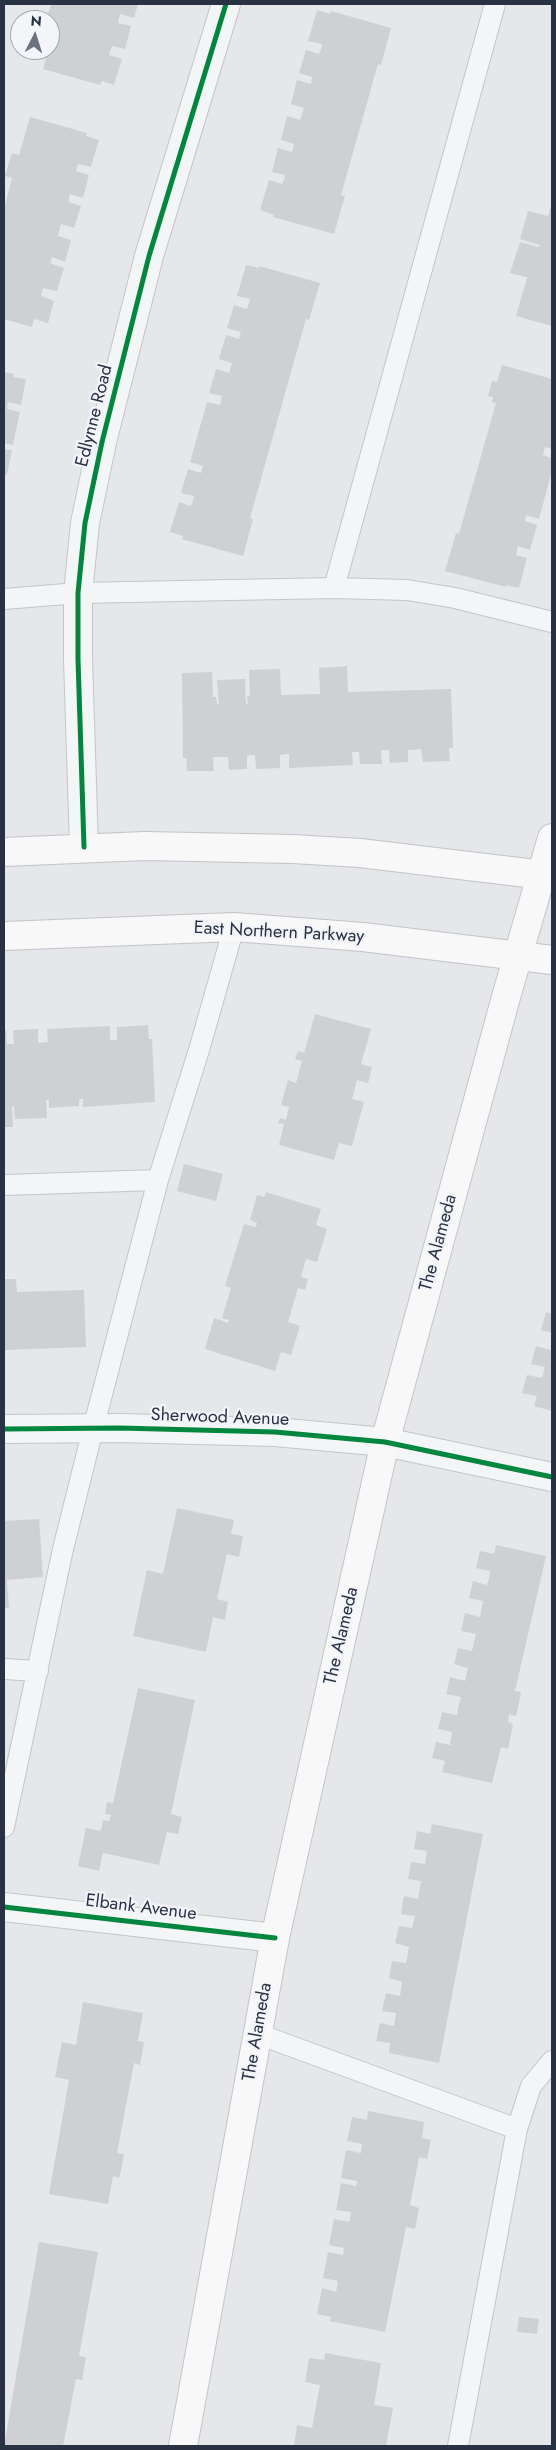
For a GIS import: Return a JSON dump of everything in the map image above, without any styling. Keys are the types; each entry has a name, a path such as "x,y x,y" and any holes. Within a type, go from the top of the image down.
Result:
{"main road":[{"name":"The Alameda","path":"183,2446 275,1938 385,1442 518,955 547,874 552,838"},
{"path":"4,852 185,846 302,849 360,852 547,874"},
{"name":"East Northern Parkway","path":"4,936 234,926 363,936 552,960"}],"street":[{"name":"Edlynne Road","path":"84,848 79,725 78,593 85,523 102,442 150,256 226,4"},
{"name":"Sherwood Avenue","path":"4,1429 275,1432 385,1442 552,1477"},
{"name":"Elbank Avenue","path":"4,1907 275,1938"}],"lane":[{"path":"334,588 495,4"},
{"path":"4,599 78,593 334,588 407,590 552,622"},
{"path":"4,1827 63,1549 93,1429 158,1180 199,1050 234,926"},
{"path":"4,1185 158,1180"},
{"path":"4,1669 38,1671"},
{"path":"258,2034 517,2129"},
{"path":"458,2446 517,2129 532,2086 552,2061"}],"building":[{"path":"51,4 138,4 134,18 120,14 118,23 131,26 125,49 112,46 109,55 122,59 114,85 102,81 100,85 43,69 46,60 60,60 60,10 49,10"},
{"path":"317,10 330,14 331,11 391,28 381,65 378,64 341,195 345,196 334,234 273,217 274,215 260,210 269,180 282,184 284,180 285,175 272,172 278,148 292,152 294,144 281,140 287,116 300,120 304,108 291,104 297,80 311,84 312,77 299,73 306,50 319,54 321,49 322,44 308,41"},
{"path":"30,117 87,133 86,136 99,140 91,167 78,164 76,171 89,175 83,198 70,194 68,202 81,206 74,228 61,224 59,231 58,236 71,240 65,262 52,257 50,263 64,268 57,291 43,288 41,296 54,301 48,323 34,319 32,327 4,319 4,210 12,178 5,176 12,153 19,155"},
{"path":"552,202 552,326 516,316 527,278 530,278 510,273 520,242 539,247 540,245 520,239 528,211 548,216"},
{"path":"246,265 259,268 259,266 320,283 309,320 306,319 250,518 253,519 243,556 182,539 183,536 170,532 179,502 191,506 193,501 194,496 181,493 188,469 201,473 203,466 190,462 207,402 220,405 222,396 209,393 216,369 229,373 232,363 219,359 226,335 239,339 241,332 227,328 234,305 247,309 250,299 237,296"},
{"path":"502,365 552,379 552,449 545,447 543,455 552,458 552,471 539,519 526,515 525,521 537,525 530,550 518,546 516,555 527,558 519,588 506,585 506,587 445,571 456,533 459,534 496,403 492,402 493,397 488,396 492,381 497,382"},
{"path":"4,372 14,374 13,377 26,379 21,405 8,402 7,409 20,412 13,445 4,443"},
{"path":"4,449 12,450 7,475 4,474"},
{"path":"347,666 348,692 451,689 453,748 449,748 450,761 423,762 421,749 408,750 408,762 390,763 389,750 381,750 382,764 360,764 359,752 352,752 353,765 289,768 289,754 286,754 280,755 280,768 256,769 255,755 250,755 247,756 247,769 229,770 228,757 213,757 214,771 187,771 186,758 183,758 182,673 212,672 213,697 216,697 217,704 219,704 217,680 245,679 246,704 248,703 247,696 250,696 249,670 280,669 281,695 320,694 319,668"},
{"path":"315,1014 371,1029 361,1064 372,1067 368,1083 357,1080 352,1099 364,1102 352,1146 339,1143 334,1160 279,1145 284,1124 278,1123 280,1118 286,1120 289,1107 281,1105 288,1080 296,1083 302,1061 295,1059 298,1051 304,1053"},
{"path":"148,1025 149,1039 152,1039 155,1102 83,1107 83,1099 79,1099 79,1106 49,1108 49,1100 46,1100 47,1118 15,1119 14,1106 12,1106 13,1127 4,1127 4,1030 6,1030 7,1044 14,1044 13,1030 38,1029 38,1043 48,1042 47,1029 110,1026 110,1040 117,1040 117,1027"},
{"path":"184,1164 223,1174 216,1201 177,1191"},
{"path":"266,1192 321,1209 316,1225 327,1229 317,1262 306,1259 301,1277 308,1279 305,1290 298,1288 288,1322 300,1326 291,1355 281,1352 275,1371 205,1349 214,1318 228,1323 229,1320 222,1318 231,1288 225,1286 244,1224 256,1227 257,1223 250,1220 257,1195 264,1197"},
{"path":"4,1279 16,1279 17,1292 84,1290 86,1347 4,1350"},
{"path":"546,1312 552,1314 552,1333 541,1330"},
{"path":"552,1342 552,1411 534,1406 537,1396 522,1393 527,1375 542,1378 545,1367 531,1364 536,1346 550,1350"},
{"path":"177,1508 234,1520 231,1534 243,1536 239,1557 227,1554 217,1599 228,1602 225,1620 213,1617 206,1652 133,1636 147,1570 163,1574"},
{"path":"39,1519 43,1577 7,1580 9,1608 4,1608 4,1521"},
{"path":"496,1545 546,1556 515,1691 521,1692 516,1716 509,1714 508,1722 513,1724 508,1749 501,1747 492,1783 442,1772 445,1761 432,1758 436,1742 450,1745 452,1732 438,1729 442,1712 457,1715 461,1697 446,1694 450,1677 465,1681 468,1668 454,1664 458,1648 472,1651 476,1634 461,1631 465,1613 480,1617 483,1601 469,1598 473,1581 487,1585 489,1579 490,1571 476,1568 480,1551 494,1554"},
{"path":"138,1688 195,1700 171,1814 182,1817 178,1834 167,1832 159,1865 103,1853 99,1871 78,1866 86,1828 101,1831 103,1820 109,1821 111,1815 105,1814 107,1802 113,1803"},
{"path":"432,1824 483,1834 439,2063 389,2053 390,2043 376,2041 380,2023 394,2026 396,2013 382,2011 386,1993 400,1996 402,1982 389,1978 392,1961 406,1963 409,1947 395,1943 399,1926 412,1928 415,1916 401,1914 404,1896 418,1899 421,1881 408,1879 411,1862 425,1864 427,1851 414,1849 417,1831 430,1834"},
{"path":"83,2002 143,2013 138,2041 144,2042 140,2065 134,2063 117,2153 124,2154 122,2166 119,2178 113,2176 108,2204 49,2194 69,2080 55,2077 62,2042 76,2045"},
{"path":"368,2111 424,2122 422,2138 431,2140 427,2159 419,2157 410,2205 419,2208 415,2229 406,2227 385,2332 330,2321 331,2317 317,2314 322,2288 336,2292 338,2281 323,2278 328,2252 343,2255 344,2248 329,2245 334,2219 349,2222 350,2219 351,2212 336,2210 341,2183 356,2186 357,2181 341,2178 346,2150 361,2153 362,2144 347,2141 352,2117 367,2120"},
{"path":"39,2242 98,2252 79,2356 86,2357 82,2380 76,2379 63,2446 4,2446"},
{"path":"519,2317 539,2319 537,2334 517,2332"},
{"path":"325,2353 381,2363 374,2405 393,2408 386,2446 294,2446 297,2425 312,2428 320,2385 305,2382 309,2358 324,2360"}],"cycle path":[{"path":"84,847 78,659 78,593 85,523 102,442 149,256 226,4"},
{"path":"4,1429 119,1428 275,1432 385,1442 552,1477"},
{"path":"4,1907 275,1938"}]}
